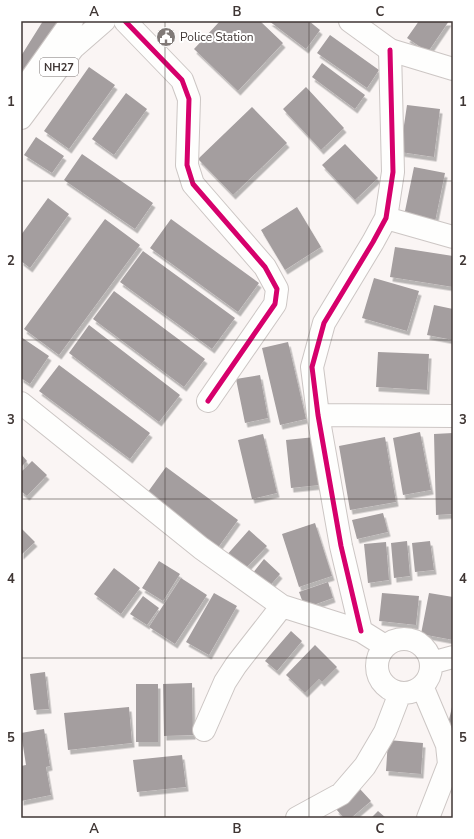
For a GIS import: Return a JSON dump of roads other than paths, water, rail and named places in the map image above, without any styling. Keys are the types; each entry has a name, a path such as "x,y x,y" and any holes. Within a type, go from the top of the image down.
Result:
{"main road":[{"name":"NH27","path":"21,93 72,21"},
{"name":"NH27","path":"21,118 73,48 104,21"},
{"path":"125,21 182,80 189,99 187,164 193,184 265,267 278,289 276,304 208,401"},
{"path":"350,21 390,50 453,69"},
{"path":"362,631 341,546 318,415 312,367 324,323 386,218 393,172 390,50"},
{"path":"386,218 453,237"},
{"path":"21,403 201,548 282,606 362,631 385,646"},
{"path":"318,415 453,416"},
{"path":"204,730 224,682 282,606"},
{"path":"404,638 413,640 426,649 430,658 431,672 428,679 416,691 400,693 384,686 379,677 376,662 385,646 394,640 404,638"},
{"path":"431,663 453,657"},
{"path":"422,686 447,746 449,764 428,818"},
{"path":"297,818 341,794 365,766 385,732 400,693"}],"place":[{"name":"Police Station","path":"166,37"}]}
